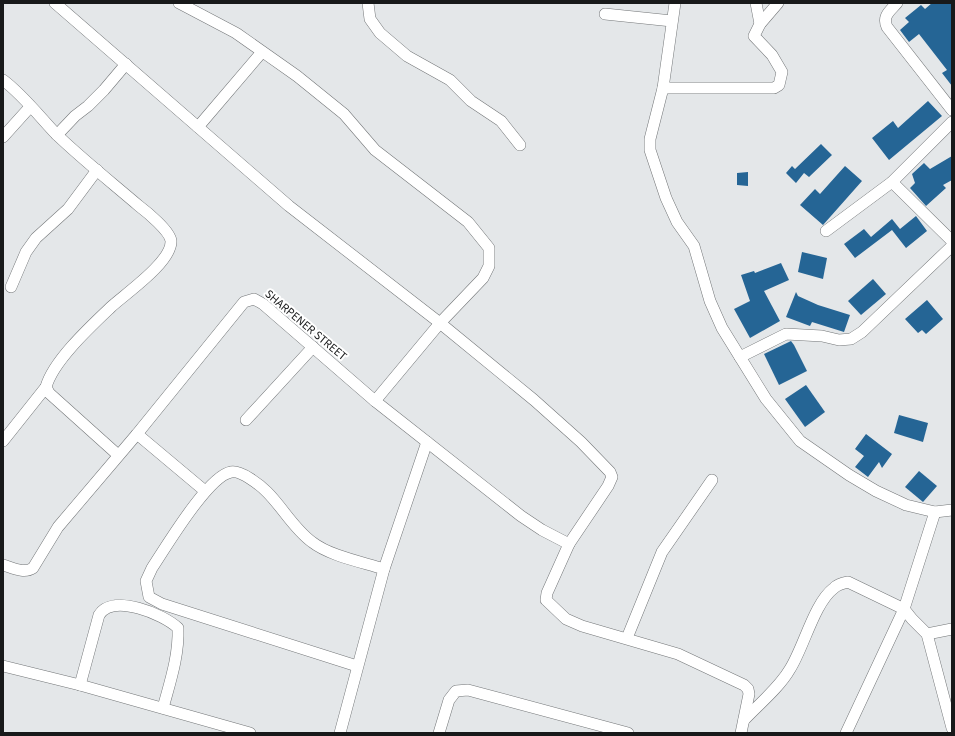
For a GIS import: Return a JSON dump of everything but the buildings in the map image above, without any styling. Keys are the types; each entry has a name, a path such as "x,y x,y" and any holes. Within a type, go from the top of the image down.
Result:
{"street":[{"path":"55,3 289,206 440,323 581,442 610,472 612,477 608,486 569,544 547,593 546,600 566,619 582,626 678,654 744,685 748,689 749,694 741,733"},
{"path":"179,3 236,33 298,76 344,114 375,150 468,222 489,248 489,266 483,278 440,323 375,401"},
{"path":"368,3 370,19 380,33 408,56 450,80 471,101 500,121 520,144"},
{"path":"675,3 663,88 650,139 652,159 666,198 677,222 694,246 710,301 722,328 766,399 800,441 876,491 906,505 935,512 952,510"},
{"path":"756,3 760,24"},
{"path":"663,88 774,88 779,85 782,72 772,55 754,39 760,24 778,3"},
{"path":"897,3 885,15 884,20 887,27 952,110"},
{"path":"605,14 672,21"},
{"path":"198,126 262,52"},
{"path":"57,135 75,116 88,106 104,90 126,64"},
{"path":"3,80 57,135 144,210 168,234 170,245 165,256 148,276 110,308 71,347 48,379 46,387 3,441"},
{"path":"3,137 30,107"},
{"path":"826,231 892,182 952,122"},
{"path":"10,288 26,252 36,238 68,209 97,170"},
{"path":"892,182 952,241"},
{"path":"740,357 786,334 822,336 839,340 851,339 862,332 952,246"},
{"name":"SHARPENER STREET","path":"3,565 23,571 29,571 33,568 58,527 137,434 244,302 254,299 263,304 375,401 521,516 542,530 569,544"},
{"path":"246,420 313,347"},
{"path":"46,387 49,393 118,455"},
{"path":"137,434 205,491"},
{"path":"340,733 384,569 427,442"},
{"path":"357,666 162,604 149,597 146,580 152,568 205,491 221,476 232,472 242,475 266,491 301,532 313,543 337,554 384,569"},
{"path":"627,638 662,552 712,480"},
{"path":"846,733 904,609 935,512"},
{"path":"744,720 789,671 801,650 820,606 834,588 848,582 904,609 927,634 952,728"},
{"path":"80,684 99,615 102,610 113,606 132,606 161,616 178,628 178,643 171,679 163,708"},
{"path":"927,634 952,629"},
{"path":"3,666 80,684 250,733"},
{"path":"439,733 449,700 456,691 468,690 628,733"}]}
